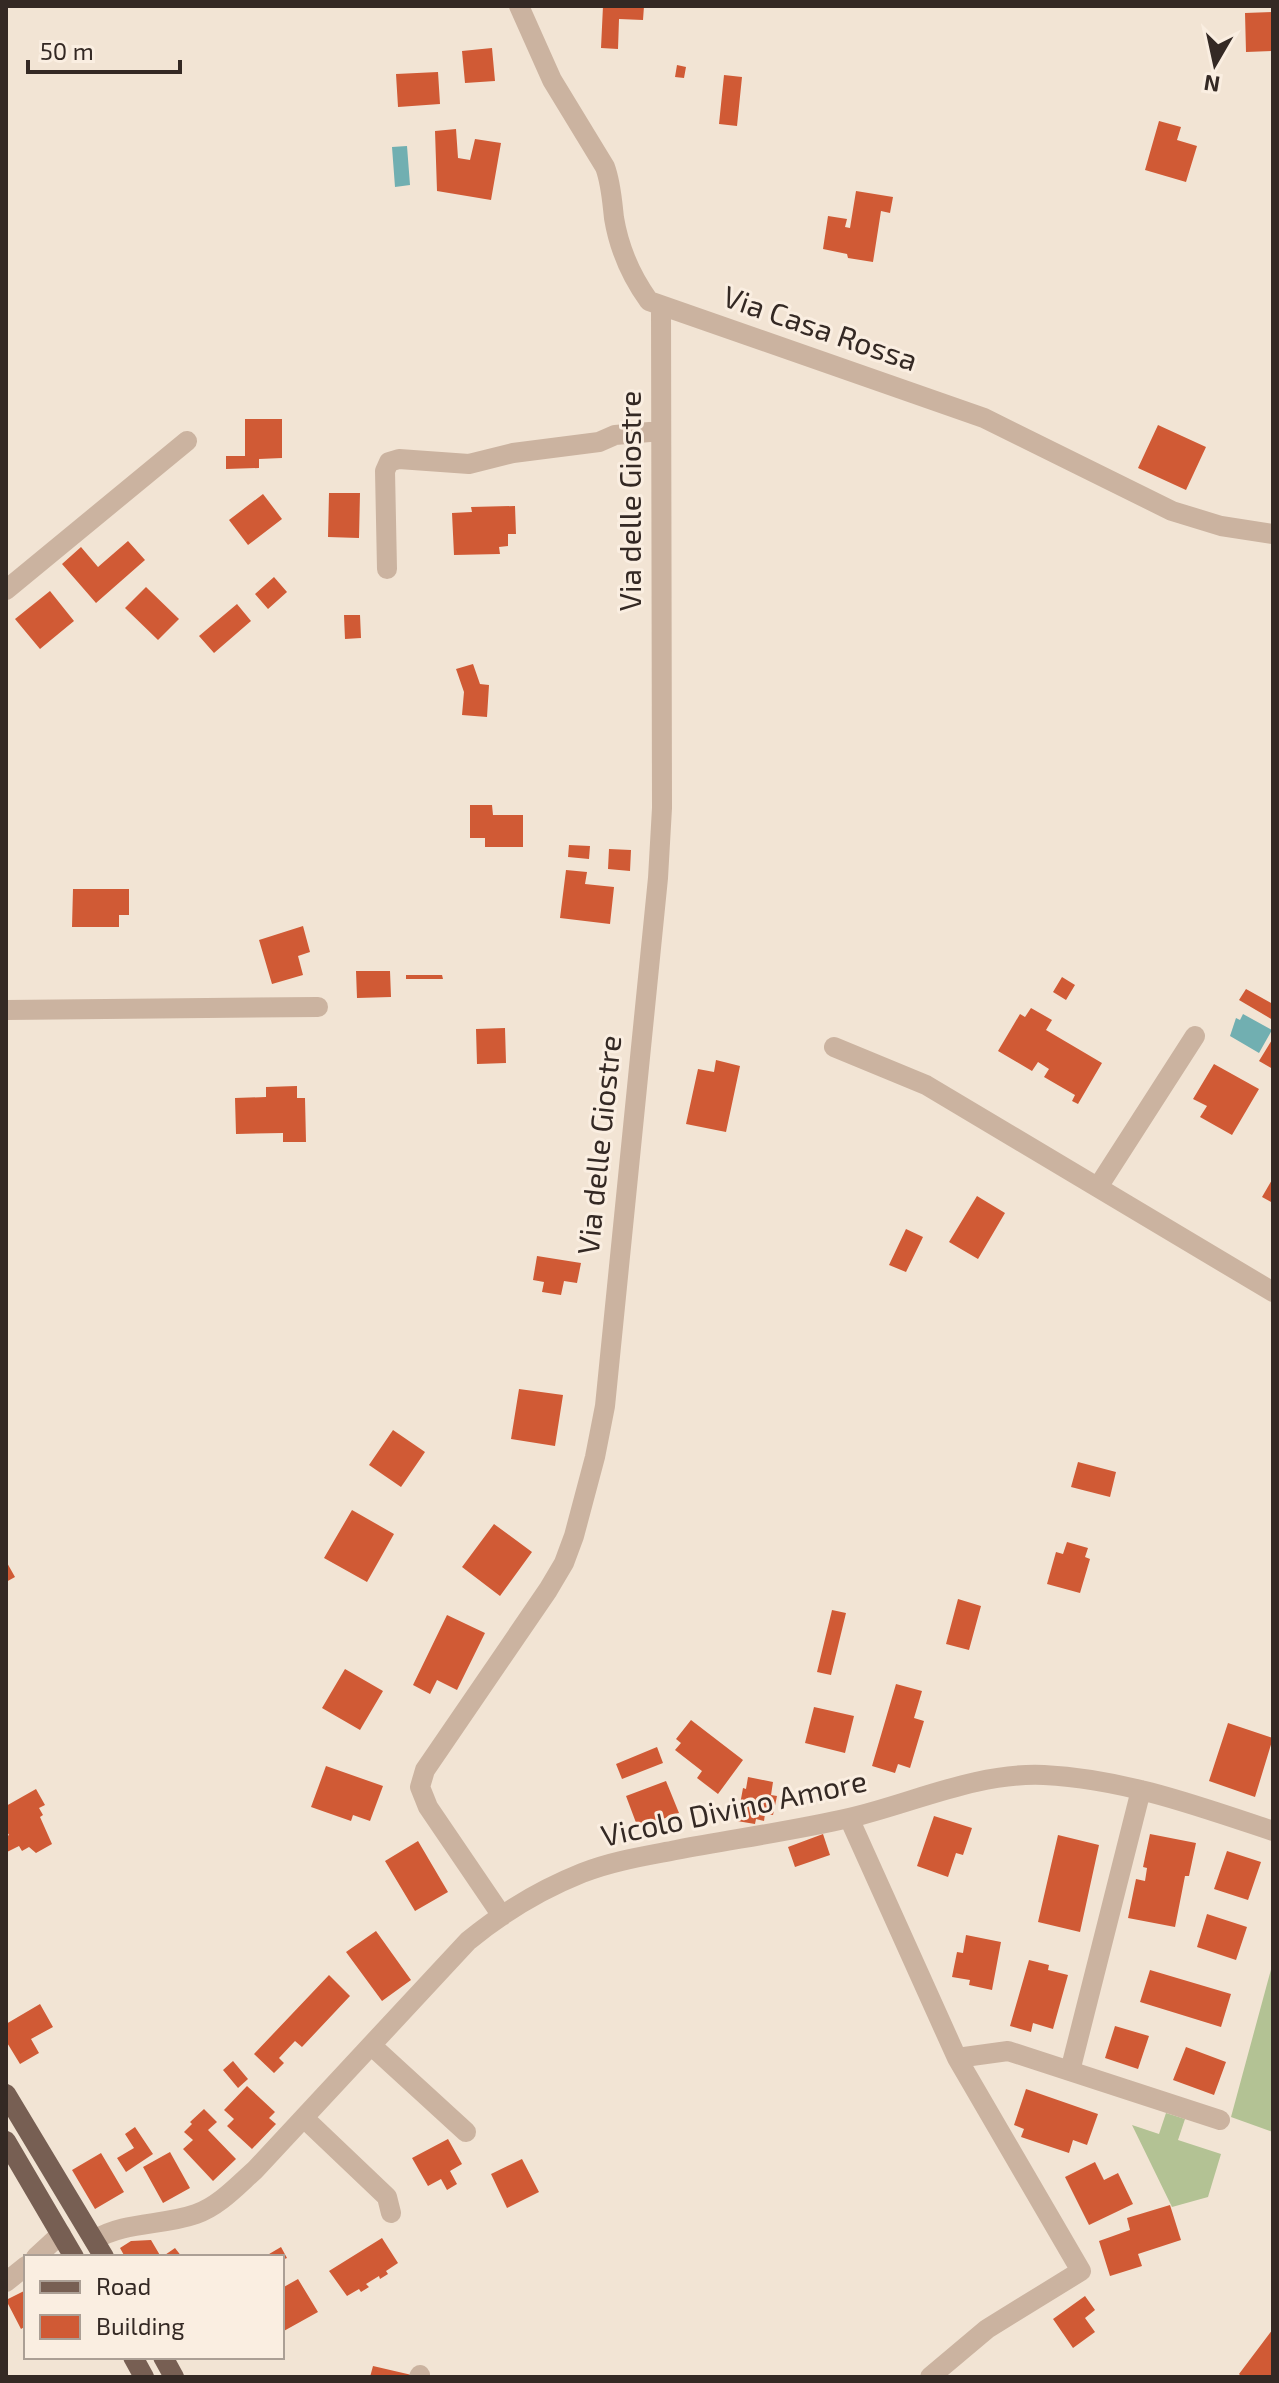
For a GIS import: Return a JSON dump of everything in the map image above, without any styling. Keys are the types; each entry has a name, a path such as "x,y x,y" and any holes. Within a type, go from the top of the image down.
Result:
{"main road":[{"path":"6,2094 99,2248"},
{"path":"6,2141 73,2255"},
{"path":"134,2359 144,2377"},
{"path":"164,2359 174,2377"}],"street":[{"name":"Via Casa Rossa","path":"519,6 552,80 605,167 611,186 619,242 649,301 984,418 1172,511 1221,526 1273,534"},
{"name":"Via delle Giostre","path":"502,1916 428,1807 420,1787 425,1770 564,1563 595,1457 605,1406 661,840 661,307"},
{"path":"387,569 385,471 389,462 399,459 469,464 513,453 599,442 615,435 661,431"},
{"path":"6,590 187,441"},
{"path":"6,1010 318,1007"},
{"path":"1098,1187 1195,1036"},
{"path":"834,1047 926,1085 1273,1292"},
{"name":"Vicolo Divino Amore","path":"99,2248 120,2228 177,2219 205,2210 255,2170 458,1951 502,1916 538,1894 583,1873 629,1859 849,1818 954,1788 1023,1776 1085,1779 1141,1790 1273,1831"},
{"path":"1070,2071 1141,1790"},
{"path":"849,1818 957,2058 1081,2271 987,2329 930,2377"},
{"path":"372,2046 466,2132"},
{"path":"957,2058 1008,2051 1220,2120"},
{"path":"304,2118 387,2197 391,2213"},
{"path":"38,2255 61,2234"},
{"path":"6,2282 24,2268"}],"green space":[{"path":"1273,1962 1273,2132 1231,2117"},
{"path":"1166,2113 1185,2119 1178,2140 1221,2154 1208,2197 1172,2207 1132,2125 1159,2134"}],"water":[{"path":"407,146 410,185 395,187 392,147"},
{"path":"1243,1014 1272,1030 1259,1053 1230,1036 1236,1018 1240,1020"}],"building":[{"path":"603,6 644,6 643,20 619,19 618,49 601,48"},
{"path":"1273,12 1273,51 1246,52 1245,13"},
{"path":"492,48 495,81 465,83 462,51"},
{"path":"677,65 686,67 684,78 675,77"},
{"path":"438,72 440,104 398,107 396,74"},
{"path":"724,75 742,77 737,126 719,124"},
{"path":"1159,121 1181,127 1177,140 1197,146 1186,182 1145,170"},
{"path":"456,129 458,158 470,160 475,139 501,143 491,200 437,191 435,131"},
{"path":"856,191 893,197 890,213 881,211 873,262 848,258 847,254 823,249 828,216 847,219 845,227 850,228"},
{"path":"245,419 282,419 282,458 259,459 259,468 226,469 226,456 245,456"},
{"path":"1158,425 1206,447 1186,490 1138,468"},
{"path":"329,493 360,493 359,538 328,537"},
{"path":"263,494 282,519 248,545 229,520"},
{"path":"515,506 516,534 508,534 508,546 499,547 500,554 454,555 452,513 472,512 471,507"},
{"path":"128,541 145,560 96,603 62,564 81,547 98,567"},
{"path":"274,577 287,592 268,609 255,594"},
{"path":"146,587 179,619 158,640 125,608"},
{"path":"50,591 74,621 40,649 15,619"},
{"path":"237,604 251,621 214,653 199,636"},
{"path":"344,615 360,615 361,638 345,639"},
{"path":"473,664 480,684 489,685 487,717 462,715 464,692 456,669"},
{"path":"470,805 492,805 493,815 523,815 523,847 485,847 485,838 470,838"},
{"path":"569,845 590,846 589,859 568,857"},
{"path":"609,849 631,850 630,871 608,869"},
{"path":"566,870 587,872 585,884 614,887 610,924 560,918"},
{"path":"73,889 129,889 129,915 119,915 119,927 72,927"},
{"path":"303,926 310,952 298,956 303,975 272,984 259,940"},
{"path":"356,971 390,971 391,997 357,998"},
{"path":"406,975 442,975 443,979 406,979"},
{"path":"1062,977 1075,985 1066,1000 1053,992"},
{"path":"1246,989 1273,1004 1273,1020 1239,1000"},
{"path":"1031,1008 1052,1020 1046,1030 1102,1063 1078,1104 1072,1101 1075,1095 1044,1077 1049,1069 1038,1062 1032,1071 998,1051 1020,1014 1025,1017"},
{"path":"505,1028 506,1063 477,1064 476,1029"},
{"path":"1273,1038 1273,1069 1259,1061"},
{"path":"716,1060 740,1066 726,1132 686,1124 698,1069 714,1072"},
{"path":"1214,1064 1259,1089 1232,1135 1200,1117 1207,1106 1193,1099"},
{"path":"297,1086 297,1098 305,1098 306,1142 283,1142 283,1133 236,1134 235,1098 266,1097 266,1087"},
{"path":"1273,1178 1273,1203 1262,1197"},
{"path":"977,1196 1005,1213 978,1259 949,1242"},
{"path":"906,1229 923,1237 906,1272 889,1265"},
{"path":"537,1256 581,1263 577,1283 564,1281 561,1295 542,1292 544,1282 533,1280"},
{"path":"519,1389 563,1395 555,1446 511,1439"},
{"path":"393,1430 425,1452 401,1487 369,1465"},
{"path":"1078,1462 1116,1472 1110,1497 1071,1487"},
{"path":"352,1510 394,1534 367,1582 324,1558"},
{"path":"494,1524 532,1552 500,1596 462,1567"},
{"path":"1067,1542 1088,1548 1085,1557 1090,1559 1080,1593 1047,1584 1056,1552 1063,1554"},
{"path":"6,1561 15,1577 6,1582"},
{"path":"958,1599 981,1606 969,1650 946,1644"},
{"path":"832,1610 846,1613 831,1675 817,1672"},
{"path":"447,1615 485,1633 457,1690 437,1680 430,1694 413,1685"},
{"path":"345,1669 383,1691 360,1730 322,1708"},
{"path":"896,1684 922,1691 914,1718 924,1721 910,1768 898,1764 895,1773 872,1766"},
{"path":"814,1707 854,1716 845,1753 805,1743"},
{"path":"691,1720 743,1760 718,1794 697,1778 702,1771 675,1750 681,1743 676,1739"},
{"path":"1228,1723 1273,1738 1255,1797 1209,1781"},
{"path":"657,1747 663,1763 622,1779 616,1764"},
{"path":"326,1766 383,1786 370,1821 353,1815 351,1821 311,1807"},
{"path":"748,1777 773,1782 771,1795 777,1796 773,1815 765,1814 764,1821 756,1819 755,1824 737,1821"},
{"path":"666,1781 679,1813 638,1828 626,1796"},
{"path":"36,1789 45,1805 39,1808 43,1815 40,1817 52,1844 36,1853 29,1847 22,1851 19,1846 7,1852 6,1806"},
{"path":"934,1816 972,1828 963,1855 956,1853 948,1877 917,1866"},
{"path":"823,1834 830,1855 795,1867 788,1847"},
{"path":"1150,1834 1196,1843 1189,1876 1185,1876 1175,1927 1128,1918 1136,1879 1145,1881 1147,1868 1143,1867"},
{"path":"1058,1835 1099,1845 1080,1932 1038,1922"},
{"path":"418,1841 448,1892 415,1911 385,1861"},
{"path":"1227,1851 1261,1862 1248,1900 1214,1889"},
{"path":"1207,1914 1247,1927 1236,1960 1197,1947"},
{"path":"376,1931 411,1980 382,2001 346,1952"},
{"path":"966,1935 1001,1942 992,1990 969,1985 970,1980 952,1977 957,1952 963,1953"},
{"path":"1029,1960 1049,1965 1048,1970 1068,1975 1053,2029 1033,2023 1031,2032 1010,2026"},
{"path":"1150,1970 1231,1994 1221,2027 1140,2002"},
{"path":"329,1975 350,1996 302,2047 295,2041 279,2058 284,2063 274,2073 254,2054"},
{"path":"40,2004 53,2027 31,2039 39,2053 20,2064 6,2041 6,2024"},
{"path":"1115,2026 1149,2036 1138,2069 1105,2058"},
{"path":"1186,2047 1226,2062 1214,2095 1173,2080"},
{"path":"233,2061 248,2079 238,2088 223,2070"},
{"path":"247,2086 275,2112 269,2118 276,2124 252,2149 227,2126 234,2119 224,2110"},
{"path":"1026,2089 1098,2114 1087,2145 1073,2140 1069,2153 1021,2137 1024,2129 1014,2125"},
{"path":"204,2109 217,2122 208,2130 236,2159 213,2181 183,2149 193,2140 184,2132"},
{"path":"135,2127 153,2154 126,2172 117,2158 134,2148 125,2134"},
{"path":"448,2139 462,2164 450,2171 457,2184 447,2190 441,2179 428,2186 412,2158"},
{"path":"170,2152 190,2188 163,2203 143,2167"},
{"path":"101,2153 124,2192 95,2209 72,2170"},
{"path":"522,2159 539,2192 507,2208 491,2174"},
{"path":"1095,2162 1104,2180 1118,2173 1133,2204 1089,2225 1065,2177"},
{"path":"1170,2205 1181,2240 1138,2254 1142,2266 1110,2276 1099,2241 1130,2230 1127,2218"},
{"path":"382,2238 398,2263 386,2271 388,2274 366,2284 369,2287 347,2296 329,2271"},
{"path":"151,2240 160,2255 124,2255 120,2248 131,2241"},
{"path":"281,2247 287,2258 284,2259 284,2255 267,2255"},
{"path":"175,2248 180,2255 165,2255"},
{"path":"298,2279 318,2312 284,2331 284,2287"},
{"path":"24,2291 24,2327 21,2329 6,2300"},
{"path":"1085,2296 1095,2310 1085,2318 1095,2332 1073,2348 1053,2319"},
{"path":"1273,2329 1273,2377 1242,2377 1239,2374"},
{"path":"373,2366 416,2376 416,2377 370,2377"}]}
